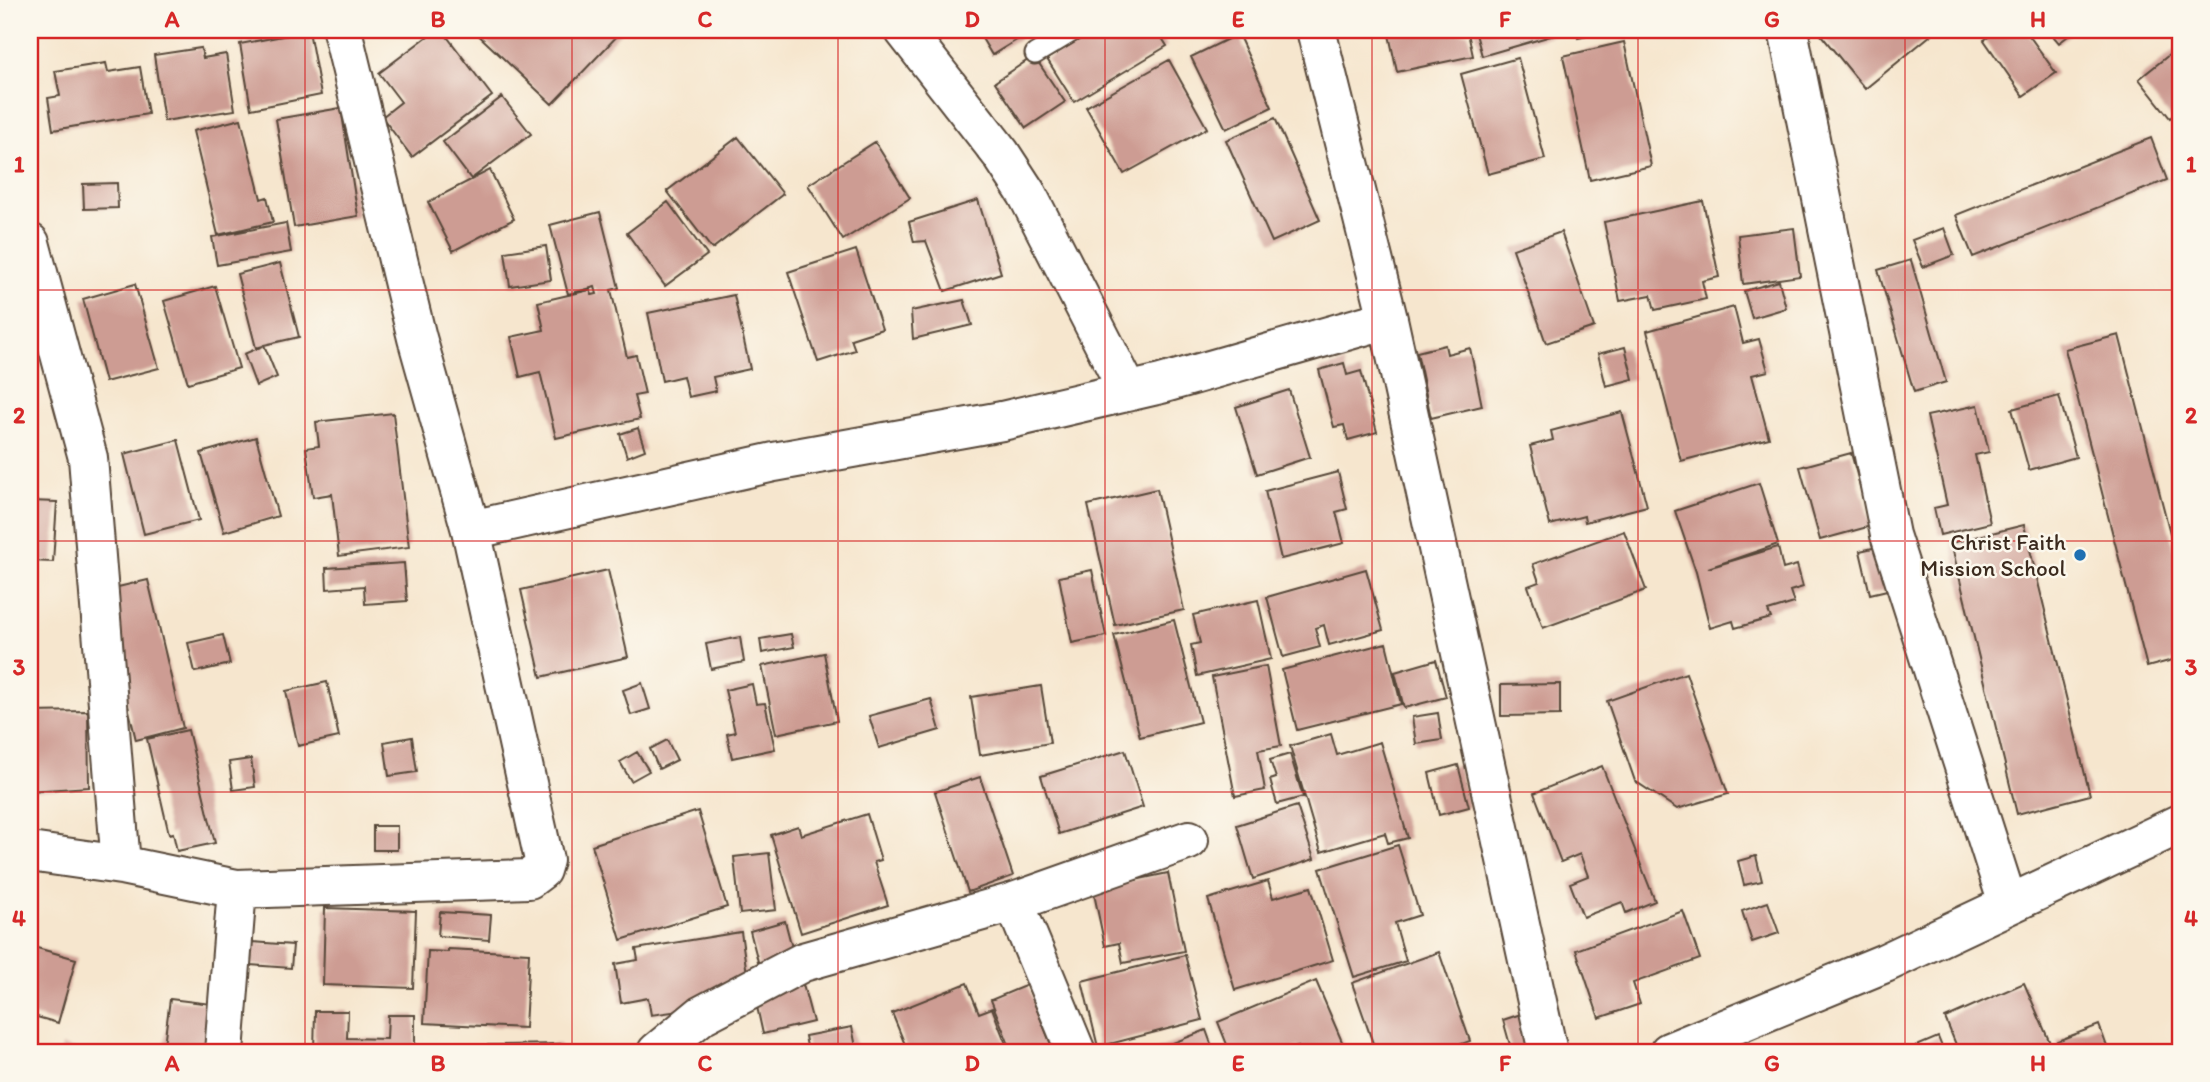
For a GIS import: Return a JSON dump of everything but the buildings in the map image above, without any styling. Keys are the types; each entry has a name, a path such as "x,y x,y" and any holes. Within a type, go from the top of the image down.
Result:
{"street":[{"path":"30,852 121,865 237,889 529,879 541,870 544,860 471,530 417,338 342,30"},
{"path":"904,30 1001,153 1027,194 1128,391"},
{"path":"1316,30 1388,319 1548,1052"},
{"path":"1788,30 1890,535 2008,904"},
{"path":"32,259 88,458 121,865"},
{"path":"471,530 774,462 1002,421 1273,353 1388,319"},
{"path":"1669,1052 1735,1039 1885,963 2180,824"},
{"path":"657,1052 702,1015 803,962 1014,902 1189,840"},
{"path":"224,1052 237,889"},
{"path":"1014,902 1076,1052"}],"lane":[{"path":"1035,54 1075,30"}],"place":[{"name":"Christ Faith Mission School","path":"2080,555"}]}
